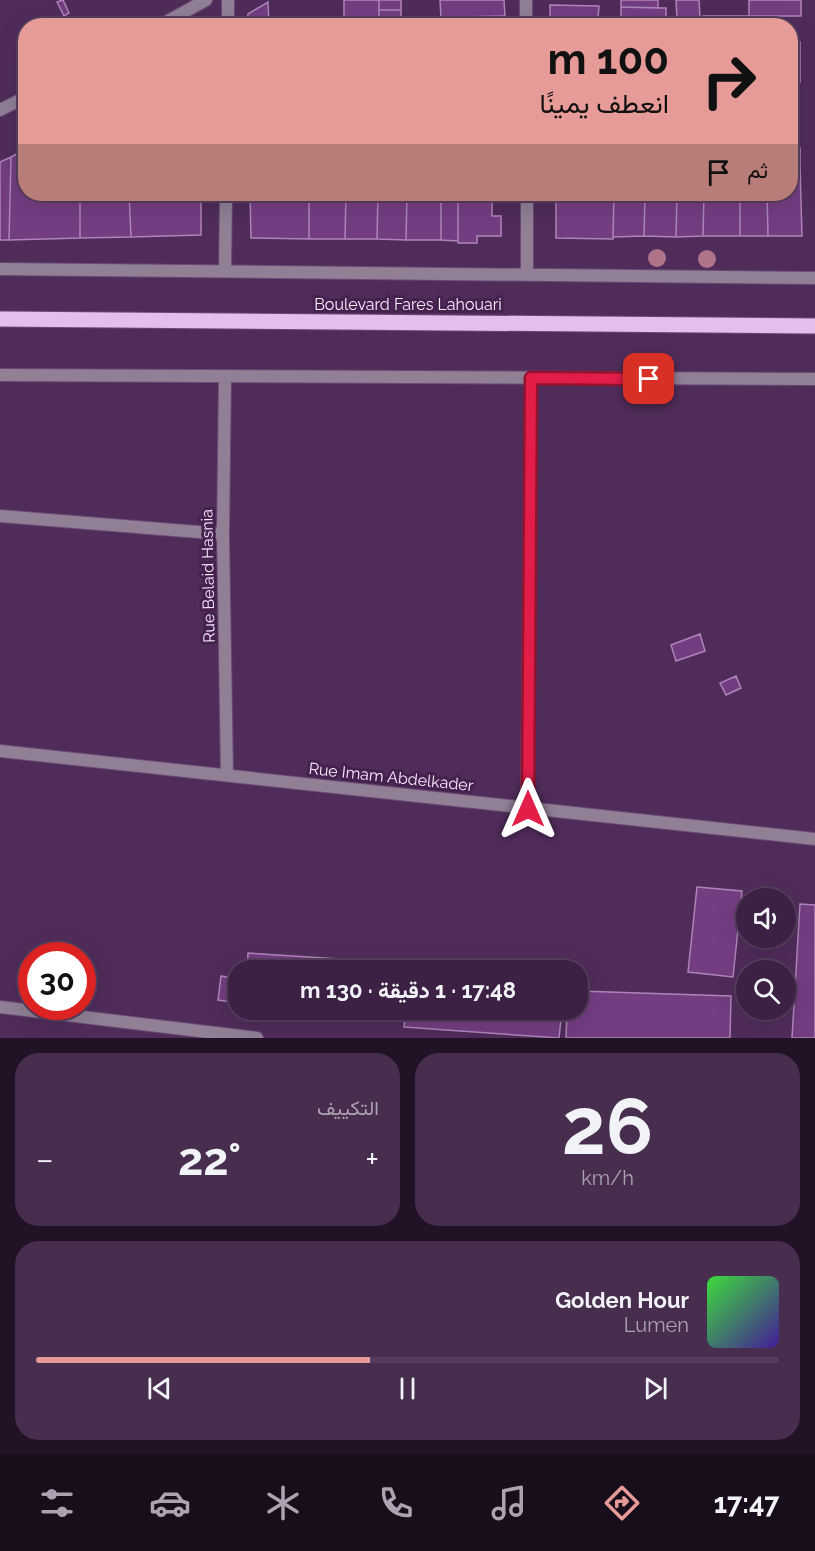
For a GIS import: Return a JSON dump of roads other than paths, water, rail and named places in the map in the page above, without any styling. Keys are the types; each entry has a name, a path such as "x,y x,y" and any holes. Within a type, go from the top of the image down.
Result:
{"main road":[{"name":"Boulevard Fares Lahouari","path":"0,319 815,326"}],"street":[{"path":"173,18 206,0"},
{"path":"228,0 228,18"},
{"path":"526,0 526,18"},
{"path":"0,110 18,100"},
{"path":"225,270 226,201"},
{"path":"526,201 527,274"},
{"path":"0,269 815,278"},
{"path":"0,375 815,379"},
{"name":"Rue Belaid Hasnia","path":"225,376 223,534 227,775"},
{"path":"528,809 531,378"},
{"path":"0,516 223,534"},
{"name":"Rue Imam Abdelkader","path":"0,751 815,839"},
{"path":"0,1007 257,1038"}]}
